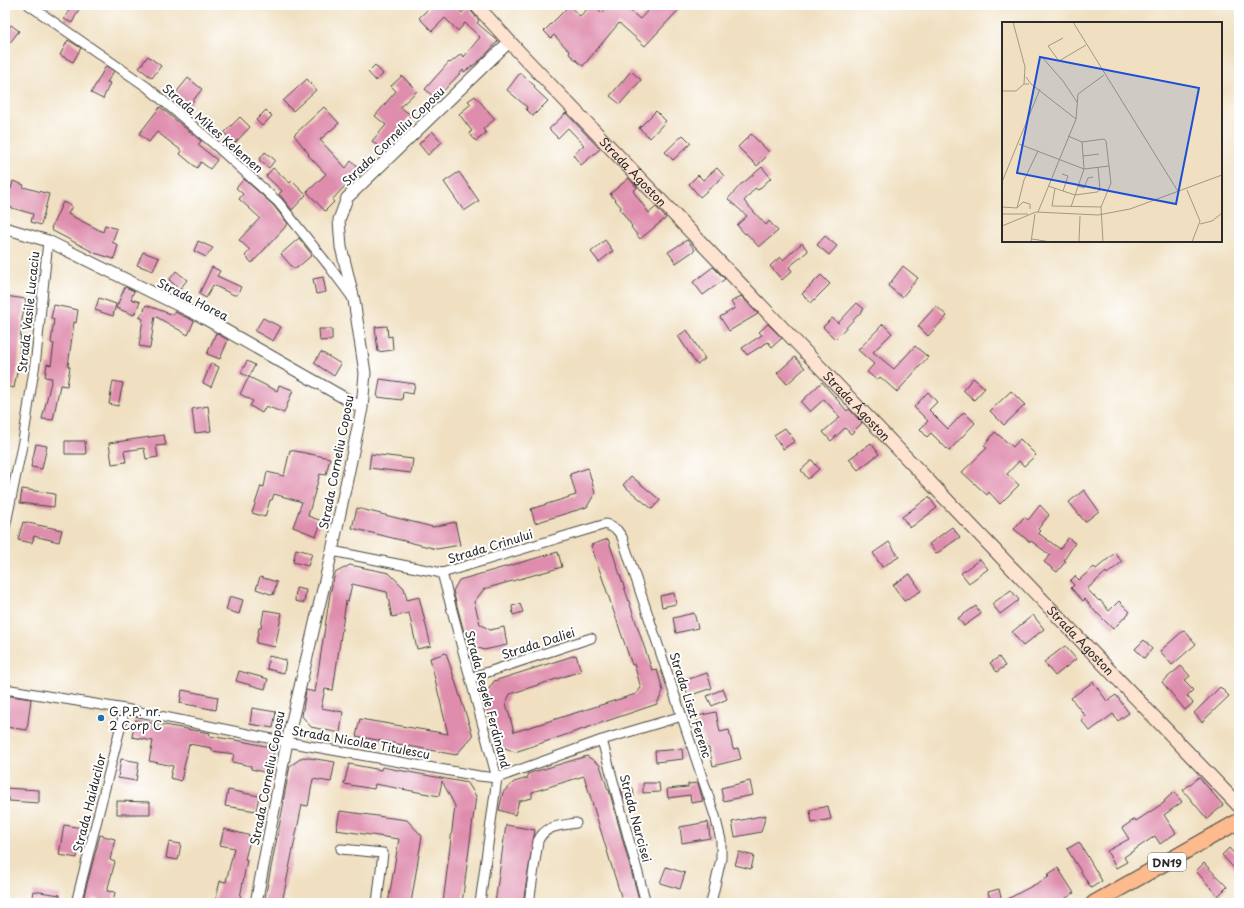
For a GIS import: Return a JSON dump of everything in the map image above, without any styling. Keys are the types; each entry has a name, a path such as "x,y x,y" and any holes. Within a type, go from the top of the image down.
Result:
{"main road":[{"name":"Strada Ágoston","path":"476,5 509,42 1239,806"},
{"name":"DN19","path":"1094,903 1239,821"}],"street":[{"name":"Strada Mikes Kelemen","path":"29,5 147,87 213,143 278,202 354,300"},
{"name":"Strada Corneliu Coposu","path":"256,903 287,742 332,551 362,408 365,373 354,300 341,248 339,220 347,198 509,42"},
{"name":"Strada Horea","path":"5,228 48,241 202,317 362,408"},
{"name":"Strada Vasile Lucaciu","path":"5,528 23,441 34,372 48,241"},
{"name":"Strada Crinului","path":"332,551 442,573 606,524"},
{"name":"Strada Liszt Ferenc","path":"606,524 617,530 622,537 715,816 721,840 721,859 711,903"},
{"name":"Strada Regele Ferdinand","path":"442,573 498,778 480,903"},
{"name":"Strada Daliei","path":"470,678 591,638"},
{"name":"Strada Nicolae Titulescu","path":"5,689 125,709 287,742 479,776 498,778 602,740 682,716"},
{"name":"Strada Haiducilor","path":"76,903 125,709"},
{"name":"Strada Narcisei","path":"602,740 646,903"},
{"path":"529,903 540,835 546,830 576,823"},
{"path":"341,849 383,853 377,903"}],"building":[{"path":"72,5 79,9 72,23 64,19"},
{"path":"432,5 454,5 462,13 468,7 479,21 477,23 498,41 482,59 464,72 463,70 436,99 425,89 449,62 450,63 461,54 464,57 480,37 465,23 458,31 445,18 432,31 419,18"},
{"path":"592,5 594,5 602,13 609,5 623,5 640,19 653,5 683,5 645,46 619,23 583,66 569,54 570,52 554,35 551,38 544,31 569,6 580,16"},
{"path":"11,25 19,31 5,49 5,33"},
{"path":"68,40 81,48 73,62 60,55"},
{"path":"148,56 161,66 152,78 139,68"},
{"path":"375,65 383,74 376,81 368,72"},
{"path":"106,66 114,71 107,82 110,83 103,99 91,93"},
{"path":"631,71 641,80 620,104 610,96"},
{"path":"520,73 535,86 534,88 548,101 533,116 526,109 527,107 507,90"},
{"path":"402,76 417,91 400,107 411,115 390,141 393,143 385,152 372,141 386,125 375,116 396,91 391,86"},
{"path":"188,78 202,89 189,106 175,94"},
{"path":"307,79 316,90 293,111 283,101"},
{"path":"475,96 495,119 483,129 486,133 476,141 469,133 472,131 459,114 471,104 468,101"},
{"path":"160,107 201,141 198,145 217,160 210,169 201,162 197,168 180,154 182,151 157,132 149,142 139,134"},
{"path":"324,107 339,123 320,140 346,168 351,161 363,170 358,177 355,175 332,200 334,202 325,211 307,192 326,174 308,155 309,154 294,135"},
{"path":"266,110 272,116 262,126 256,120"},
{"path":"656,111 666,121 650,138 639,128"},
{"path":"566,113 600,149 581,165 573,155 584,145 568,128 558,138 549,129"},
{"path":"240,117 250,127 235,143 224,133"},
{"path":"432,131 442,142 428,155 419,144"},
{"path":"751,134 770,153 757,166 738,147"},
{"path":"683,135 691,143 673,160 665,152"},
{"path":"265,152 275,160 269,168 259,160"},
{"path":"762,167 771,178 758,190 755,188 744,201 766,225 769,221 778,231 759,247 737,225 747,216 728,199 742,183"},
{"path":"273,168 290,183 292,181 306,195 292,210 279,194 282,191 266,176"},
{"path":"717,168 724,176 700,197 689,184 698,175 703,180"},
{"path":"459,172 479,201 464,211 444,182"},
{"path":"629,178 637,188 633,191 649,213 656,207 666,218 640,239 620,209 621,207 610,194"},
{"path":"244,179 274,206 288,224 252,263 245,256 250,250 239,240 260,218 239,199 243,194 236,188"},
{"path":"13,181 24,185 23,187 49,194 41,225 31,222 33,214 5,206 5,187 11,189"},
{"path":"63,202 72,206 68,214 103,232 105,225 117,229 112,242 118,245 114,259 95,253 51,230"},
{"path":"825,236 837,246 829,255 817,245"},
{"path":"299,238 312,255 297,268 293,268 281,254"},
{"path":"605,240 613,251 599,262 591,252"},
{"path":"687,240 695,250 676,263 668,252"},
{"path":"198,241 213,248 206,257 194,251"},
{"path":"802,243 808,251 789,267 792,271 782,280 770,266 780,257 783,260"},
{"path":"143,252 159,258 153,271 137,265"},
{"path":"903,266 918,278 902,297 888,286"},
{"path":"212,267 220,271 217,276 241,287 237,295 213,285 206,298 199,294"},
{"path":"713,267 725,279 703,295 693,282"},
{"path":"176,271 187,280 180,289 169,280"},
{"path":"821,275 830,284 811,303 802,294"},
{"path":"323,277 326,292 316,294 313,279"},
{"path":"125,287 134,291 131,299 140,302 134,315 116,308"},
{"path":"5,296 26,299 22,319 18,367 14,388 5,386"},
{"path":"741,296 758,314 729,331 720,317 735,308 731,302"},
{"path":"99,298 116,304 113,316 95,310"},
{"path":"857,303 864,309 835,339 823,327 832,318 838,323"},
{"path":"54,305 78,310 76,323 74,322 67,386 60,385 53,420 42,419 52,378 45,377 47,364 51,365 54,344 51,343 54,319 51,318"},
{"path":"146,305 173,315 175,312 194,321 188,335 155,316 150,348 139,346 143,319 139,317 145,310"},
{"path":"936,306 947,316 928,336 918,326"},
{"path":"263,318 281,327 273,341 255,331"},
{"path":"768,324 782,338 772,347 768,342 747,355 742,348 762,335 759,332"},
{"path":"883,324 892,333 873,352 894,369 915,346 928,357 897,392 880,377 877,380 867,372 874,364 858,350"},
{"path":"387,326 388,337 392,336 393,350 378,352 375,327"},
{"path":"319,329 332,329 332,340 320,341"},
{"path":"687,330 705,359 697,365 678,336"},
{"path":"216,333 228,340 220,359 207,354"},
{"path":"321,352 341,364 334,376 314,363"},
{"path":"795,357 805,368 787,384 777,373"},
{"path":"247,361 255,365 249,377 241,373"},
{"path":"211,363 219,367 211,387 203,383"},
{"path":"249,377 277,391 279,385 293,390 284,413 266,406 262,413 250,406 253,401 240,394"},
{"path":"973,378 985,388 974,400 963,390"},
{"path":"380,379 415,384 413,394 403,392 402,400 377,397"},
{"path":"113,381 123,383 118,406 109,404"},
{"path":"822,382 847,411 849,409 862,423 851,434 845,428 831,441 823,432 840,417 824,399 810,412 801,402"},
{"path":"1011,391 1025,405 1004,425 990,411"},
{"path":"928,392 937,402 929,410 948,429 964,412 975,423 949,451 931,433 927,437 920,429 928,421 914,407"},
{"path":"208,406 211,431 195,433 192,409"},
{"path":"785,428 795,441 783,449 774,435"},
{"path":"995,432 1013,447 1020,439 1036,455 1024,466 1019,461 1007,474 1019,485 1000,504 989,492 987,495 962,472 987,448 984,446"},
{"path":"164,435 166,445 156,446 158,457 146,459 144,448 124,451 126,462 112,464 109,443"},
{"path":"65,441 85,441 86,454 65,454"},
{"path":"871,443 879,454 858,470 849,459"},
{"path":"36,444 47,446 42,469 31,467"},
{"path":"290,450 330,458 326,475 320,474 308,516 322,521 316,536 293,527 302,502 274,494 272,500 270,500 265,517 252,513 261,486 264,487 267,472 284,476"},
{"path":"371,454 413,459 411,473 369,468"},
{"path":"812,460 819,469 808,479 801,470"},
{"path":"588,468 595,493 587,507 535,523 531,509 576,495 570,474"},
{"path":"631,476 660,500 652,509 623,485"},
{"path":"22,489 55,494 54,507 20,503"},
{"path":"1084,490 1099,511 1085,522 1069,502"},
{"path":"929,497 937,508 910,528 902,517"},
{"path":"1040,505 1049,515 1038,529 1040,531 1038,533 1060,549 1068,538 1075,543 1064,560 1066,561 1057,572 1044,562 1050,555 1014,529 1024,517 1028,520"},
{"path":"357,508 433,527 455,522 460,545 437,549 352,528"},
{"path":"23,522 62,530 59,542 34,536 32,543 18,540"},
{"path":"952,527 960,537 936,554 929,544"},
{"path":"608,539 652,670 657,669 663,691 657,704 515,752 500,746 483,698 494,681 576,655 581,671 510,694 506,703 514,732 636,694 641,688 634,664 632,665 591,545"},
{"path":"889,542 899,557 882,567 873,553"},
{"path":"296,549 312,553 308,566 293,562"},
{"path":"558,552 562,567 484,589 474,602 480,624 490,630 504,627 507,645 484,650 467,643 453,591 459,580"},
{"path":"1115,553 1122,562 1107,574 1106,572 1087,589 1099,601 1100,600 1109,611 1119,601 1130,612 1113,629 1097,614 1085,599 1083,601 1071,588 1074,585 1070,581 1075,576 1079,580 1094,567 1096,569"},
{"path":"980,559 988,569 969,583 961,573"},
{"path":"350,565 389,573 404,588 407,600 419,597 431,646 417,649 409,613 392,617 387,592 352,584 348,602 346,601 333,690 325,689 321,708 343,712 340,733 311,727 302,716 306,690 315,692 330,594 335,573"},
{"path":"910,574 921,591 904,601 893,585"},
{"path":"260,577 277,582 273,595 256,589"},
{"path":"296,588 306,590 304,603 295,601"},
{"path":"1011,590 1019,600 1000,614 992,604"},
{"path":"674,593 676,604 662,607 660,596"},
{"path":"230,596 243,600 239,614 226,610"},
{"path":"520,604 523,612 513,615 512,606"},
{"path":"976,606 981,614 964,626 958,618"},
{"path":"264,610 282,613 275,647 256,643 259,628 261,628"},
{"path":"694,613 698,628 676,633 673,618"},
{"path":"1033,615 1044,629 1023,646 1012,632"},
{"path":"1184,630 1196,644 1172,665 1160,651"},
{"path":"1144,640 1152,649 1144,658 1135,649"},
{"path":"1065,646 1076,659 1055,676 1044,662"},
{"path":"446,653 473,736 456,755 356,736 360,719 448,734 430,658"},
{"path":"269,656 286,660 284,673 267,669"},
{"path":"999,657 1005,666 997,672 990,663"},
{"path":"1181,666 1190,676 1184,681 1193,690 1187,696 1193,703 1185,710 1162,682"},
{"path":"239,671 268,679 265,689 236,681"},
{"path":"707,673 712,688 688,696 683,681"},
{"path":"1093,682 1107,701 1116,695 1129,713 1118,721 1113,714 1090,731 1081,720 1086,717 1071,698"},
{"path":"1220,687 1229,696 1202,722 1194,713"},
{"path":"723,689 727,699 712,706 707,696"},
{"path":"182,690 218,697 216,710 180,703"},
{"path":"5,695 31,699 27,730 5,727"},
{"path":"252,708 276,712 273,728 250,724"},
{"path":"716,712 720,732 729,730 733,749 738,748 741,759 713,766 709,748 706,748 702,732 700,732 697,716"},
{"path":"135,720 210,733 209,736 275,748 268,773 251,769 251,766 232,762 234,754 212,751 212,748 189,744 181,781 170,778 173,766 149,761 153,741 132,737"},
{"path":"682,749 683,759 656,762 655,751"},
{"path":"587,756 600,765 609,790 640,903 623,903 584,776 532,792 532,798 519,801 515,815 499,810 503,792 514,782 528,778 527,774"},
{"path":"303,757 335,762 331,782 313,779 308,806 302,805 282,903 264,903 290,766"},
{"path":"121,759 139,762 136,781 118,778"},
{"path":"349,764 381,770 382,767 468,783 476,796 462,903 443,903 455,806 442,781 439,796 375,784 374,789 344,784"},
{"path":"1199,777 1223,805 1207,819 1183,790"},
{"path":"750,781 753,795 723,801 721,788"},
{"path":"643,783 659,783 660,792 643,793"},
{"path":"698,783 703,801 691,803 690,795 668,798 667,789 688,787 688,784"},
{"path":"5,788 39,790 39,803 9,801 9,797 5,797"},
{"path":"633,788 634,797 624,798 621,789"},
{"path":"228,790 259,796 256,811 225,806"},
{"path":"1174,792 1182,802 1164,815 1176,833 1160,844 1155,836 1124,857 1127,862 1116,868 1107,851 1129,839 1122,828 1135,819 1136,821 1165,802 1164,801"},
{"path":"117,801 150,802 150,814 117,814"},
{"path":"828,806 831,819 812,823 810,810"},
{"path":"340,811 407,820 422,836 411,903 388,903 399,839 336,830"},
{"path":"766,815 761,832 735,837 732,822"},
{"path":"708,822 710,838 682,843 680,827"},
{"path":"64,825 82,828 77,858 59,855"},
{"path":"506,825 535,830 523,903 495,903"},
{"path":"224,829 251,836 245,859 247,860 239,903 215,903 220,881 226,882 234,848 220,845"},
{"path":"100,835 115,839 110,860 115,862 107,891 115,892 113,902 92,898 91,903 82,903"},
{"path":"169,842 181,844 178,860 166,858"},
{"path":"1079,842 1102,881 1091,888 1067,849"},
{"path":"1229,848 1239,859 1239,874 1222,855"},
{"path":"739,852 754,856 751,869 735,865"},
{"path":"1204,863 1227,887 1218,896 1196,871"},
{"path":"666,867 685,873 680,889 660,883"},
{"path":"1058,868 1074,893 1058,903 991,903 988,892 999,889 1002,902 1049,877 1047,875"},
{"path":"33,891 60,895 59,903 31,903"}],"place":[{"name":"G.P.P. nr. 2 Corp C","path":"101,718"}]}
